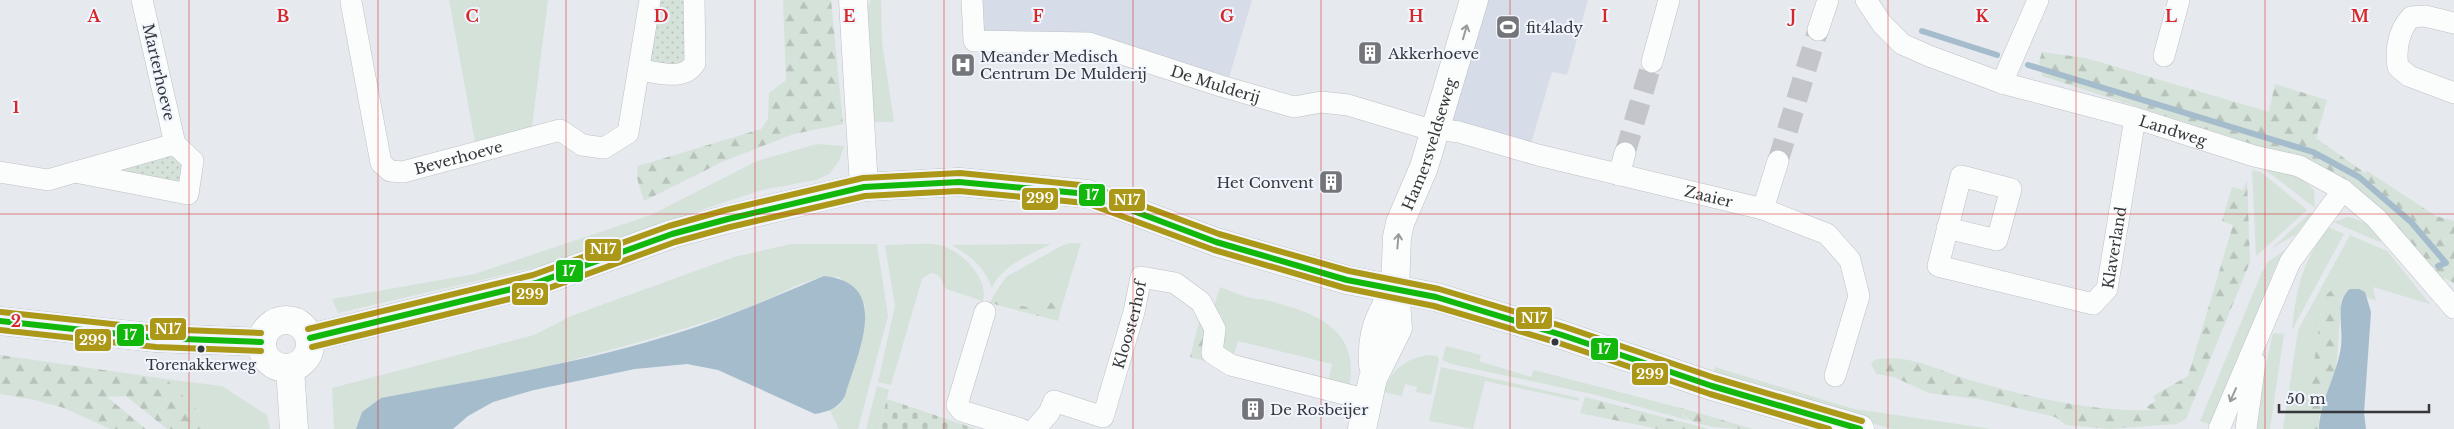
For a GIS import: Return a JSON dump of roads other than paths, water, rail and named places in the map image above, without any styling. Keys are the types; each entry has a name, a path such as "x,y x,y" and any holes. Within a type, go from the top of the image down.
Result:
{"main road":[{"path":"853,0 864,188"},
{"name":"Hamersveldseweg","path":"1362,429 1371,389 1372,349 1377,322 1395,290 1397,236 1400,223 1424,167 1474,0"},
{"path":"310,338 536,283 672,234 728,219 864,188 959,182 1088,194 1216,242 1347,280 1436,297 1562,335 1712,386 1860,429"},
{"path":"285,319 301,324 310,338 308,354 303,361 290,368 274,365 266,357 262,342 268,327 276,321 285,319"},
{"path":"0,321 157,338 262,342"},
{"path":"290,368 294,429"}],"street":[{"name":"Marterhoeve","path":"142,0 175,144"},
{"name":"Beverhoeve","path":"353,1 381,163 390,172 402,172 560,130 582,145 604,148 628,133 650,0"},
{"path":"639,70 683,75 691,70 695,63 694,0"},
{"name":"De Mulderij","path":"972,0 974,41 1089,43 1221,86 1294,106 1335,102 1436,129"},
{"path":"1652,62 1670,0"},
{"path":"1818,30 1828,0"},
{"name":"Landweg","path":"1866,0 1882,24 1902,44 2002,83 2135,118 2254,156 2299,166 2344,190 2376,218 2453,306"},
{"path":"2002,83 2038,0"},
{"path":"2164,56 2179,0"},
{"path":"2454,23 2424,16 2411,17 2402,27 2396,57 2398,67 2409,76 2454,93"},
{"name":"Klaverland","path":"1947,228 1932,266 2093,304 2107,289 2135,118"},
{"name":"Zaaier","path":"1436,129 1459,132 1538,155 1763,209 1827,234 1850,260 1859,296 1835,376"},
{"path":"0,172 48,180 75,172 175,144 193,161 188,194 75,172"},
{"path":"1619,175 1625,153"},
{"path":"1763,209 1778,161"},
{"path":"2219,429 2290,262 2344,190"},
{"name":"Kloosterhof","path":"1035,429 1048,413 1054,400 1103,417 1134,312 1141,278 1175,284 1201,302 1215,329 1212,353 1231,365 1371,389"},
{"path":"985,312 957,405 962,411 1021,429"},
{"path":"2246,429 2258,338"}],"water":[{"path":"824,276 845,281 858,292 864,306 865,323 862,341 845,396 836,407 825,412 815,414 718,370 687,364 635,369 534,390 493,402 468,416 453,429 356,429 362,412 381,398 524,371 629,347 685,331 765,301"},
{"path":"2350,289 2359,289 2365,292 2371,312 2364,413 2366,429 2319,429 2322,408 2341,347 2342,300"}],"waterway":[{"path":"1922,31 1997,55"},
{"path":"2028,65 2313,152 2359,177 2411,222 2446,263 2438,266"}],"tunnel":[{"path":"1778,161 1818,30"},
{"path":"1625,153 1652,62"}],"place":[{"name":"fit4lady","path":"1508,27"},
{"name":"Akkerhoeve","path":"1370,53"},
{"name":"Meander Medisch Centrum De Mulderij","path":"963,65"},
{"name":"Het Convent","path":"1331,182"},
{"name":"Torenakkerweg","path":"201,349"},
{"name":"De Rosbeijer","path":"1253,409"}]}
